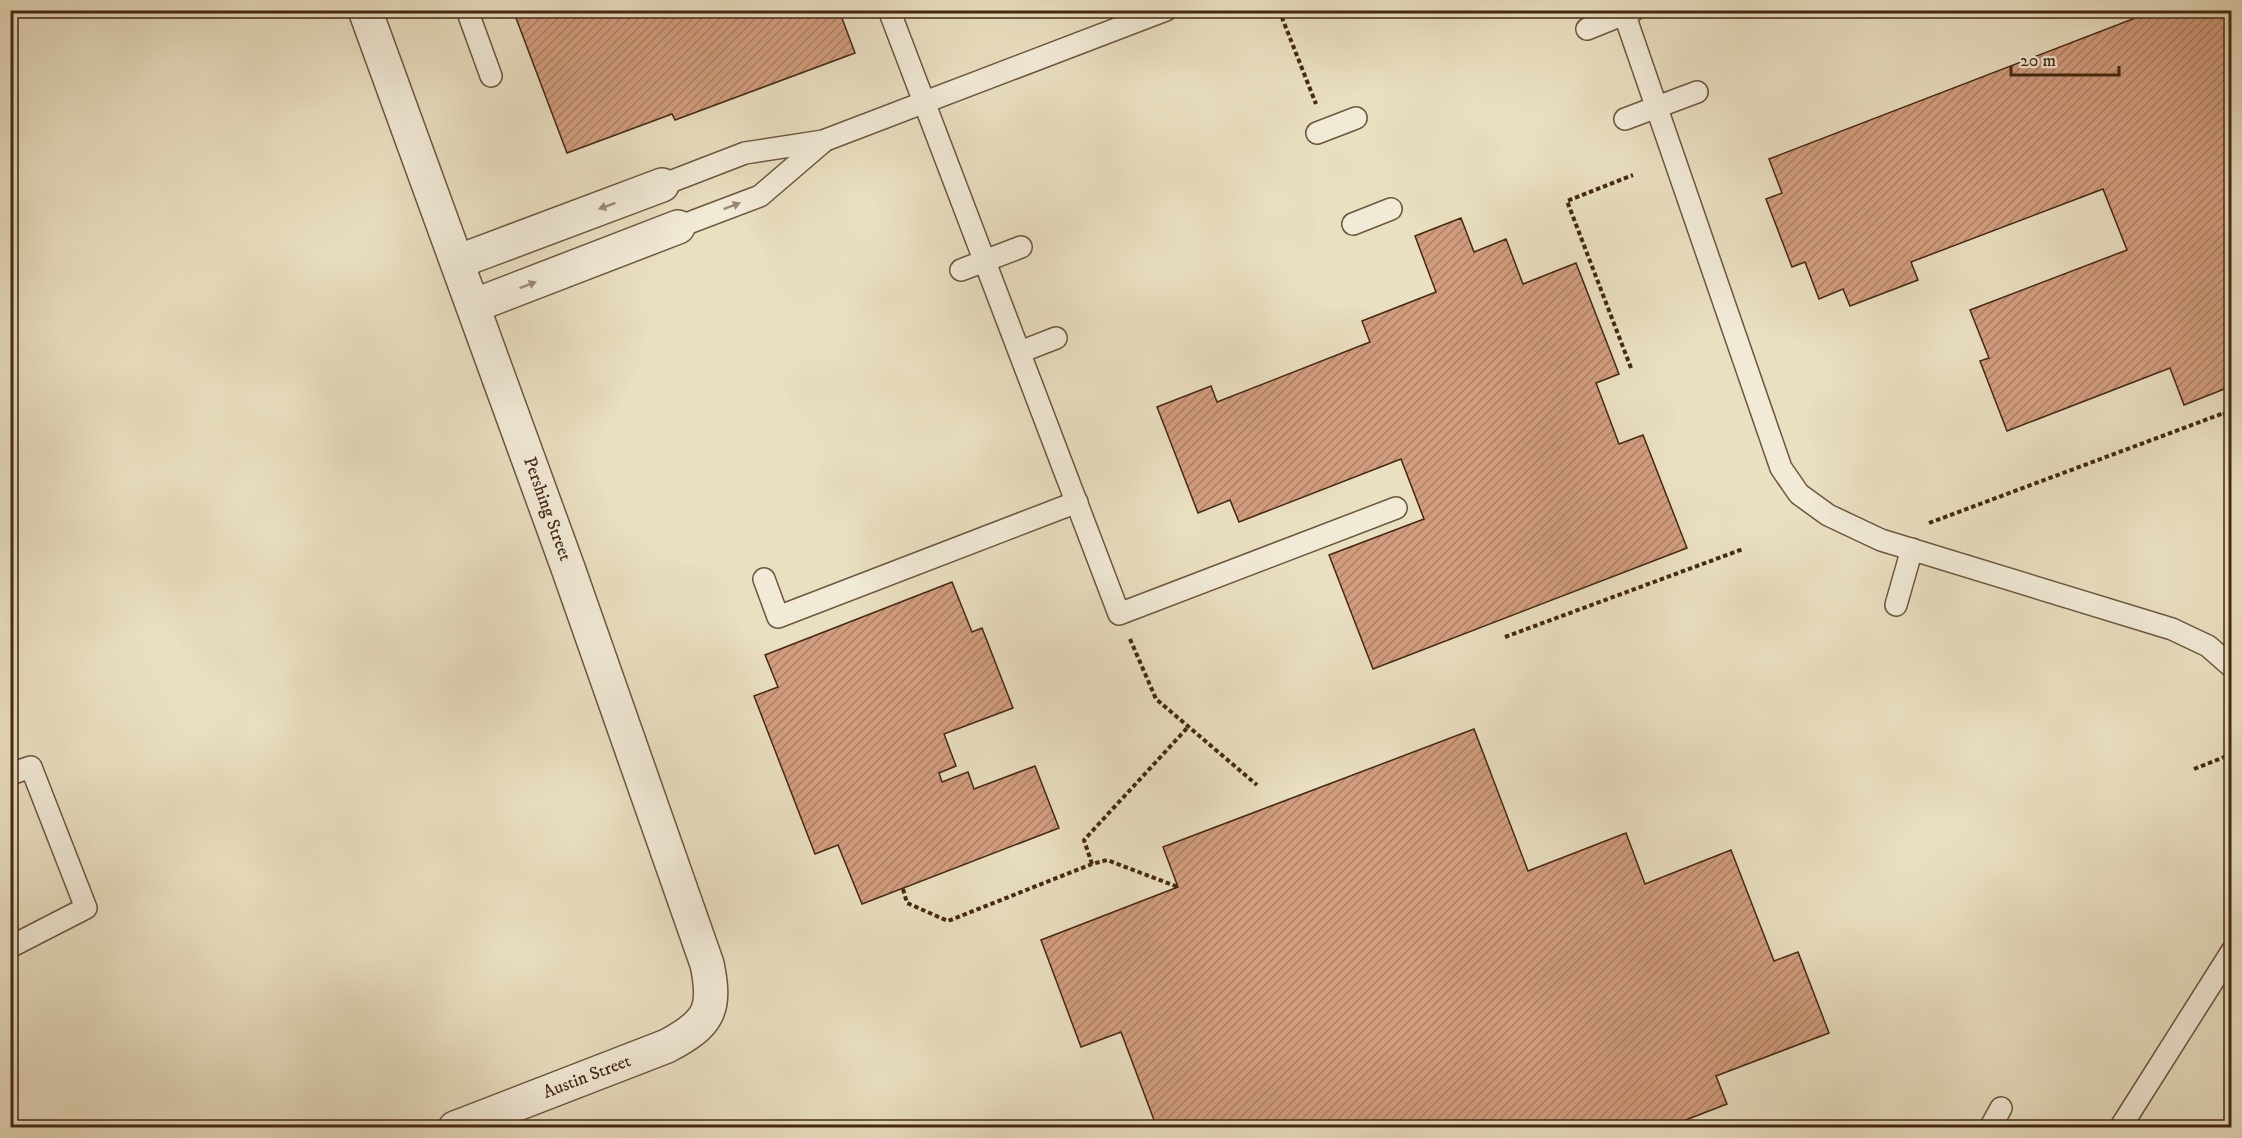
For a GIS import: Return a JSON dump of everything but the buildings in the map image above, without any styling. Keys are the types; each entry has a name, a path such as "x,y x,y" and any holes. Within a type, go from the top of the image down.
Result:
{"street":[{"name":"Pershing Street","path":"365,10 568,568 707,964 712,989 708,1011"},
{"path":"457,262 662,185"},
{"path":"473,306 678,227"},
{"name":"Austin Street","path":"455,1128 667,1046 694,1031 708,1011"}],"lane":[{"path":"467,10 492,76"},
{"path":"889,10 1119,614 1396,508"},
{"path":"662,185 745,153 823,141 1166,10"},
{"path":"1587,29 1627,12 1656,108 1782,468 1799,494 1827,515 1881,540 2172,628 2208,646 2232,667"},
{"path":"1625,119 1697,92"},
{"path":"1317,133 1356,118"},
{"path":"678,227 760,196 823,141"},
{"path":"1353,224 1391,209"},
{"path":"962,270 1021,247"},
{"path":"1020,352 1056,338"},
{"path":"764,579 778,617 1077,502"},
{"path":"1896,605 1912,549"},
{"path":"10,774 31,767 86,908 10,947"},
{"path":"2120,1128 2232,951"},
{"path":"1990,1128 2001,1108"}],"path":[{"path":"1279,10 1318,107"},
{"path":"1631,368 1567,201 1633,175"},
{"path":"1881,540 2232,410"},
{"path":"2224,412 2232,431"},
{"path":"1505,637 1743,549"},
{"path":"1119,614 1156,699 1257,785"},
{"path":"1092,864 1084,840 1189,726"},
{"path":"2194,769 2232,754"},
{"path":"903,889 907,903 948,921 1107,860 1178,887"}]}
